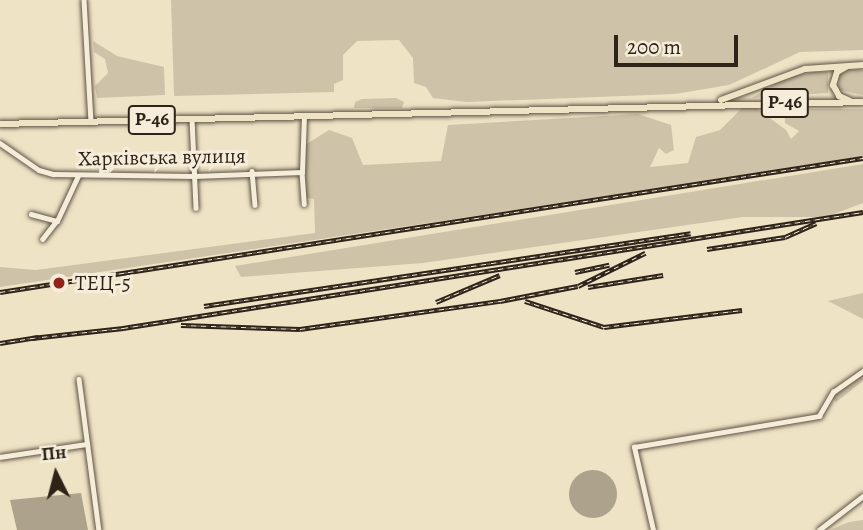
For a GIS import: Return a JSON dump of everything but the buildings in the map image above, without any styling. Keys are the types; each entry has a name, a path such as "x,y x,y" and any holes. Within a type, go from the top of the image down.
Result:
{"main road":[{"path":"855,65 837,72 833,85 842,98 860,102"},
{"name":"Р-46","path":"708,103 745,94 798,70 863,65"},
{"name":"Р-46","path":"0,124 708,103 860,102"}],"street":[{"path":"84,0 91,121"},
{"path":"304,115 304,204"},
{"path":"192,119 196,208"},
{"name":"Харківська вулиця","path":"0,143 39,170 78,176 302,172"},
{"path":"252,172 255,205"},
{"path":"43,239 57,221 78,176"},
{"path":"31,214 57,221"},
{"path":"653,530 634,447 819,416 834,392 863,370"},
{"path":"79,379 99,530"},
{"path":"0,457 87,444"},
{"path":"819,530 863,496"}],"shaded area":[{"path":"171,0 863,0 863,50 800,52 729,85 675,94 467,102 433,98 426,87 414,83 413,58 399,40 357,41 343,55 343,80 334,84 334,92 174,96"},
{"path":"93,41 117,56 164,67 165,95 97,98 95,86 108,73 105,59 94,52"},
{"path":"846,69 863,70 863,95 839,90 838,74"},
{"path":"828,72 828,93 752,98 787,77"},
{"path":"396,98 404,102 402,108 354,108 355,102 362,99"},
{"path":"743,107 755,107 786,130 791,139 799,131 785,123 784,109 863,109 863,158 0,287 0,267 36,270 315,233 314,199 306,198 305,145 329,130 352,138 363,165 441,161 448,125 638,114 671,125 674,150 666,154 659,148 650,167 688,163 696,137 720,130"},
{"path":"863,164 863,203 826,217 743,217 423,263 241,277 235,266"},
{"path":"863,293 863,319 828,301"},
{"path":"863,374 863,381 836,402 832,397"},
{"path":"593,470 610,477 617,494 610,511 593,518 576,511 569,494 576,477"},
{"path":"81,493 88,530 17,530 10,500"},
{"path":"863,520 863,530 830,530 849,522"}],"railway":[{"path":"0,292 863,158"},
{"path":"32,338 123,328 863,212"},
{"path":"707,249 785,237 816,223"},
{"path":"204,306 691,233"},
{"path":"181,325 300,329 500,301 578,286 645,253"},
{"path":"575,272 609,265"},
{"path":"436,302 500,275"},
{"path":"588,287 663,275"},
{"path":"525,301 604,327 742,310"},
{"path":"0,343 39,337"}],"place":[{"name":"ТЕЦ-5","path":"59,283"}]}
